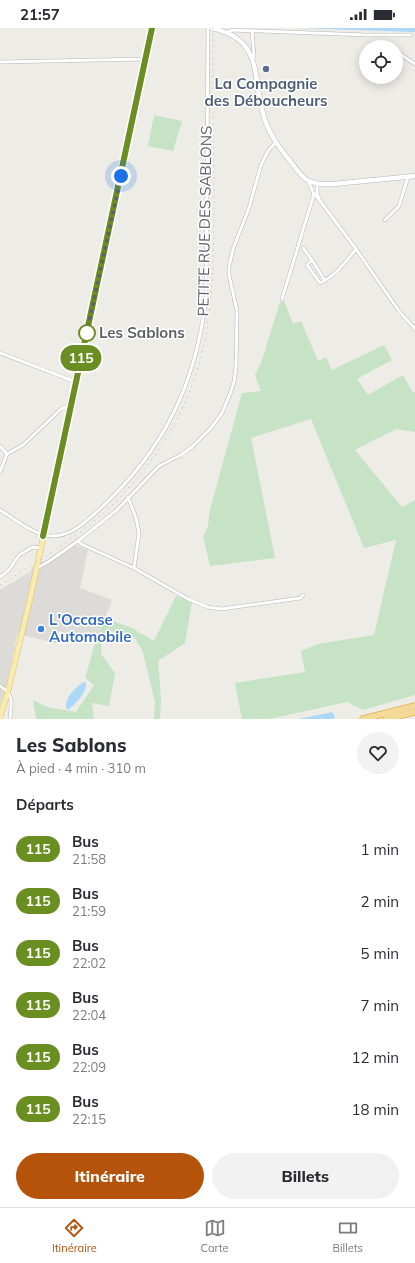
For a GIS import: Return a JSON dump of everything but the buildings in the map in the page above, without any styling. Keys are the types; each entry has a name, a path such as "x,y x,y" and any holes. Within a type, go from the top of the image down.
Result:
{"highway":[{"path":"364,719 415,706"},
{"path":"386,719 415,712"}],"main road":[{"path":"0,717 8,692 37,568 152,28"}],"street":[{"name":"PETITE RUE DES SABLONS","path":"43,536 61,536 75,529 115,495 149,455 181,400 196,354 203,328 207,282 208,28"},
{"path":"212,28 228,32 242,42 253,58"},
{"path":"228,32 232,30 252,30 313,34 411,34"},
{"path":"252,30 253,58 261,107 264,119 275,143 308,180 314,194 356,249 395,306 415,329"},
{"path":"403,56 415,64"},
{"path":"0,62 146,59"},
{"path":"37,568 48,562 118,509 159,466 181,455 192,447 211,428 222,413 234,382 236,367 237,311 231,285 229,267 233,249 249,208 260,165 268,151 275,143"},
{"path":"308,180 326,184 415,176"},
{"path":"385,220 399,206 408,177"},
{"path":"317,183 317,193 320,201"},
{"path":"282,300 314,194"},
{"path":"303,248 325,280"},
{"path":"312,260 308,265 320,283 342,267 356,249"},
{"path":"0,353 76,382"},
{"path":"0,472 7,454 22,445 61,409 71,404"},
{"path":"0,446 7,454"},
{"path":"128,497 136,518 139,533 134,568"},
{"path":"0,510 43,536"},
{"path":"78,540 82,544 134,568 188,598 208,607 221,609 301,598 303,595"},
{"path":"0,577 9,570 19,555 33,547 41,548"},
{"path":"0,686 10,694 10,719"}],"shaded area":[{"path":"70,544 88,550 80,588 112,600 96,640 58,631 56,643 17,634 6,688 0,704 0,590 30,572 33,566 49,559"}],"green space":[{"path":"154,115 182,121 173,151 148,146"},
{"path":"284,301 293,324 301,321 318,361 326,357 332,370 384,345 392,360 357,379 368,395 403,375 413,393 415,392 415,432 396,429 355,450 402,507 415,500 415,695 363,710 347,702 269,719 242,719 235,683 305,672 301,651 318,644 374,635 396,540 364,548 311,419 251,438 275,558 210,566 203,536 208,526 211,506 242,393 261,391 255,375 261,363 280,302"},
{"path":"176,596 192,602 185,643 158,661 161,699 160,719 154,719 155,702 143,652 135,638 108,630 102,639 101,654 115,673 109,706 92,703 94,719 36,719 33,700 47,707 76,712 94,685 85,678 96,640 105,618 132,628 154,641"}],"water":[{"path":"297,28 415,28 415,32"},
{"path":"84,682 86,683 85,691 68,710 66,708 66,704 69,696"},
{"path":"332,712 335,717 334,719 299,719"}],"railway":[{"path":"0,585 33,565 81,532 124,493 153,457 178,417 188,396 203,351 207,328 212,274 214,237 213,28"}],"bus line":[{"name":"115","path":"43,536 152,28"}],"place":[{"name":"La Compagnie des Déboucheurs","path":"266,69"},
{"name":"Les Sablons","path":"87,333"},
{"name":"L'Occase Automobile","path":"41,629"}],"route":[{"path":"87,333 86,336 121,176"}]}
